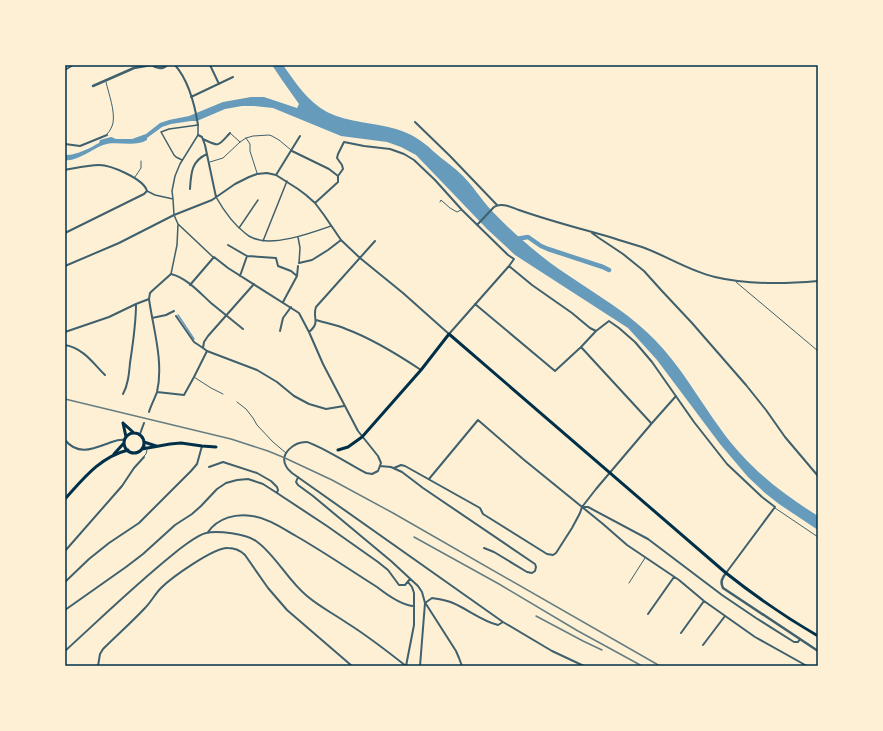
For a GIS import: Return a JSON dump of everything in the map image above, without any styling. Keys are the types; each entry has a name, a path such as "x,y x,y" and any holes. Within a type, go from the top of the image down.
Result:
{"main road":[{"path":"338,450 348,447 362,437 449,334 726,572 776,610 818,636"},
{"path":"128,450 126,448 123,422 134,433"},
{"path":"113,455 128,435 134,433 142,436 144,443 142,449"},
{"path":"144,443 158,446"},
{"path":"65,499 89,473 113,455 128,450 137,452 142,449 181,443 216,447"}],"street":[{"path":"65,70 73,65"},
{"path":"93,86 139,65"},
{"path":"134,68 151,65 156,68 163,68 167,65"},
{"path":"171,65 175,65 180,71 191,97 198,125 198,134 174,176 172,199 174,215 178,224 228,268 299,313 344,406 358,431 378,456 381,463 378,471 372,474 366,473 308,442 300,443 292,447 286,453 284,462 286,467 504,622 552,651 584,666"},
{"path":"210,65 219,84"},
{"path":"191,97 233,77"},
{"path":"415,122 497,205"},
{"path":"182,160 174,155 161,132 169,129 198,125"},
{"path":"198,134 203,139 216,145 230,133"},
{"path":"65,144 80,146 107,135"},
{"path":"276,175 300,136"},
{"path":"203,139 216,197 234,224 252,238 269,241 298,237 331,226"},
{"path":"65,266 119,243 174,215 212,200 249,176 267,173 276,175 287,181 306,195 315,203 341,240 449,334 509,266 514,258 508,255 477,225 414,160 404,154 390,149 344,142 337,158 343,169 338,176 338,182 315,203"},
{"path":"292,151 329,169 338,176"},
{"path":"190,189 191,178 196,162 207,154"},
{"path":"65,170 99,165 109,166 135,177 147,190 155,195 172,199"},
{"path":"263,241 287,181"},
{"path":"65,233 144,194 147,190"},
{"path":"239,229 258,200"},
{"path":"477,225 494,207 497,205 504,205 642,247 713,277 735,281 794,283 818,281"},
{"path":"149,412 159,378 158,356 149,299 152,290 171,274 177,245 178,224"},
{"path":"591,232 623,254 644,271 746,385 785,437 818,476"},
{"path":"283,302 297,276 300,248 298,237"},
{"path":"298,264 312,260 341,240"},
{"path":"308,332 315,326 316,320 314,311 316,307 375,241"},
{"path":"228,245 247,256 276,258 278,266 297,276"},
{"path":"240,276 247,256"},
{"path":"190,285 214,257"},
{"path":"509,266 532,285 596,331"},
{"path":"171,274 177,275 243,329"},
{"path":"203,348 204,342 208,336 254,284"},
{"path":"65,332 109,317 149,299"},
{"path":"123,394 127,384 134,338 136,304"},
{"path":"475,304 555,371 596,331 609,321 635,342 652,362 694,422 727,464 775,508 722,578 721,582 723,588 818,651"},
{"path":"280,331 283,318 291,307"},
{"path":"152,318 166,315 174,311"},
{"path":"176,316 194,342 207,351 257,370 277,382 294,396 309,404 326,409 344,406"},
{"path":"316,320 345,328 371,340 420,370"},
{"path":"65,345 81,351 105,375"},
{"path":"581,347 652,423"},
{"path":"156,392 184,395 207,351"},
{"path":"394,468 401,464 429,479 480,508 483,514 547,554 553,555 556,554 572,528 582,507 676,396"},
{"path":"429,479 478,420 627,545 674,577 704,601 755,637 807,666"},
{"path":"140,434 144,424"},
{"path":"65,440 75,449 82,450 102,446 120,439 125,440"},
{"path":"65,582 89,559 109,543 139,523 192,471 197,464 202,446"},
{"path":"65,550 100,512 144,457"},
{"path":"209,467 223,462 257,473 271,481 277,487 277,493"},
{"path":"380,466 394,468 402,472 423,488 535,564 535,571 532,573 527,572 494,552 484,548"},
{"path":"298,477 296,480 298,485 313,496 418,586 422,592 425,603 460,658 462,666"},
{"path":"65,610 143,554 175,525 192,514 217,489 226,483 237,480 248,480 263,484 328,526 388,570 399,585 405,585 410,579"},
{"path":"582,507 588,507 635,532 667,553 722,595 762,622 794,642 798,642 800,639"},
{"path":"208,533 224,518 239,515 263,518 314,547 405,605 414,606"},
{"path":"65,651 126,594 161,564 182,547 204,533 235,534 255,540 265,548 306,595 321,607 348,623 406,666 414,625 414,593 408,582"},
{"path":"98,666 100,654 103,648 146,607 161,588 180,573 212,553 228,547 234,548 245,555 268,588 287,610 352,666"},
{"path":"648,614 674,577"},
{"path":"420,666 425,603 432,598 452,603 491,623 498,625 504,622"},
{"path":"681,633 704,601"},
{"path":"703,645 725,616"}],"lane":[{"path":"106,81 112,106 113,123 107,135"},
{"path":"230,133 240,142"},
{"path":"209,162 223,158 240,142 252,136 269,135 279,140 292,151"},
{"path":"246,138 250,144 250,152 257,174"},
{"path":"135,177 141,168 141,161"},
{"path":"440,202 441,200 456,212 462,210"},
{"path":"735,281 818,352"},
{"path":"194,378 223,394"},
{"path":"237,402 246,409 257,425 273,442 286,453"},
{"path":"144,443 147,448 144,457"},
{"path":"775,508 818,537"},
{"path":"629,583 645,558"}],"water":[{"path":"272,65 283,65 297,85 308,97 327,112 343,118 396,129 421,141 463,176 491,210 530,247 558,268 615,306 642,327 673,360 722,431 754,468 791,498 818,516 818,530 779,504 748,477 720,444 657,360 628,328 515,255 487,229 416,155 401,147 387,142 341,136 273,108 242,106 225,109 197,121 171,124 162,127 147,138 147,140 142,142 103,145 74,159 65,160 65,155 82,151 99,143 100,140 111,137 116,139 132,139 146,134 160,123 189,116 223,102 251,97 264,97 297,108 299,104"}],"waterway":[{"path":"516,239 528,237 548,249 609,270"},
{"path":"178,315 194,339"}],"railway":[{"path":"65,399 231,439 285,458 332,480 393,513 660,666"},
{"path":"414,537 642,666"},
{"path":"536,616 602,650"}]}
